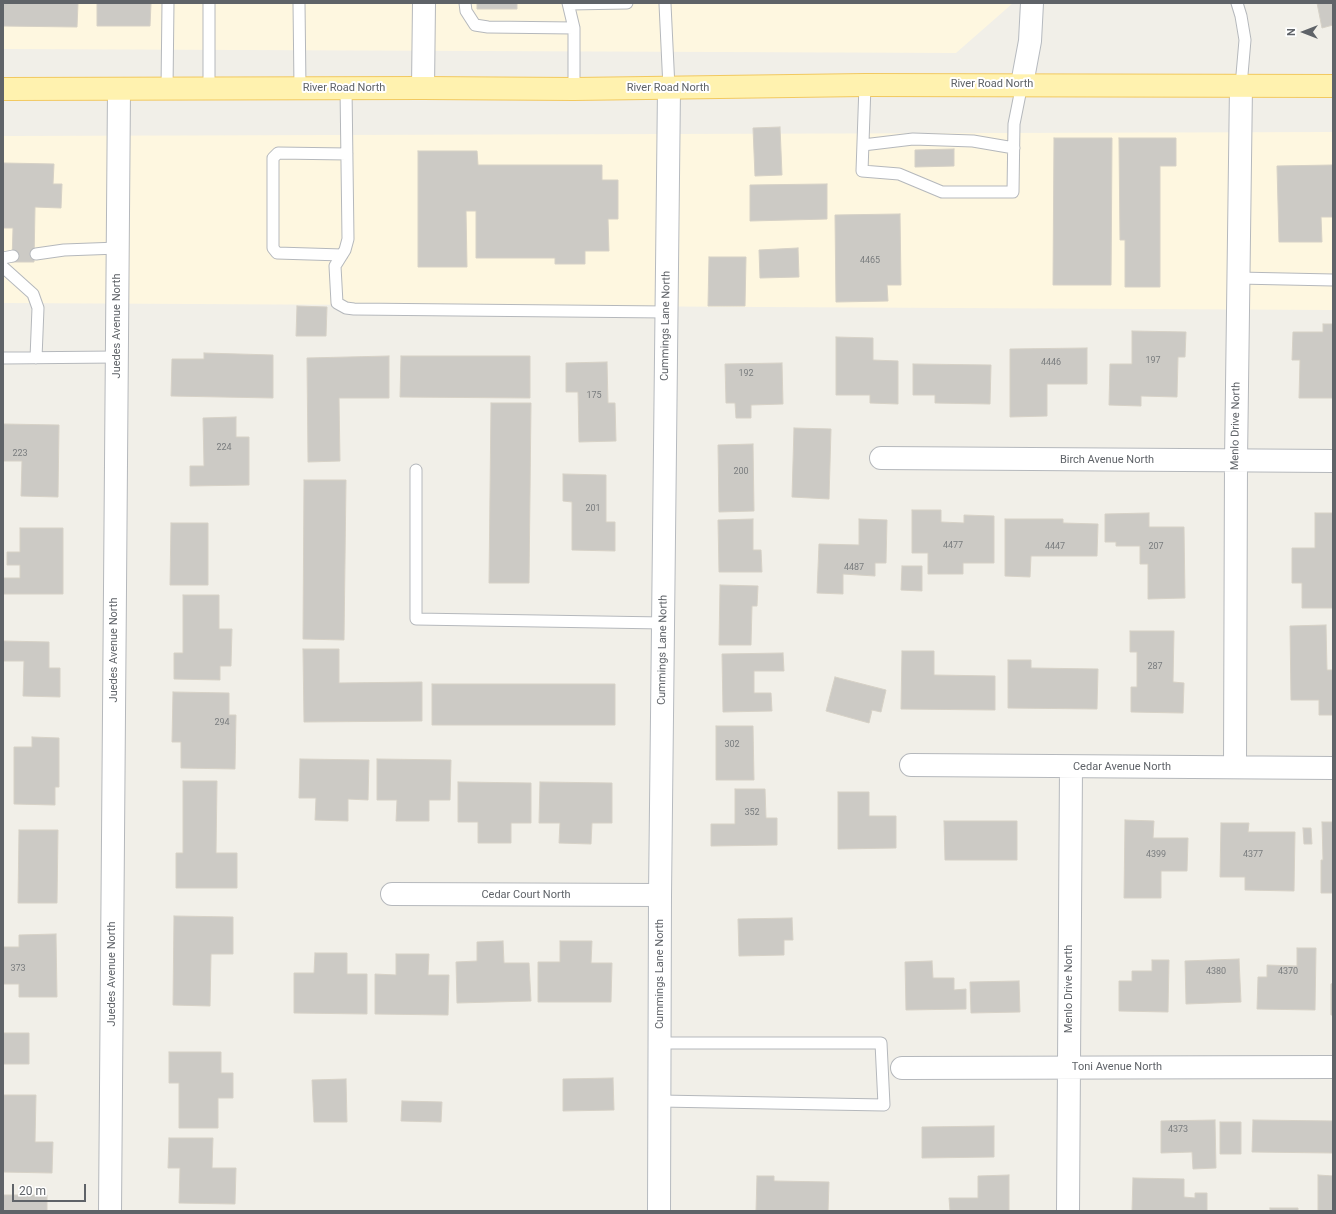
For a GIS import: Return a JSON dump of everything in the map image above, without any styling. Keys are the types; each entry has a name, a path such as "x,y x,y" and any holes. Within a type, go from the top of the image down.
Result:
{"main road":[{"name":"River Road North","path":"3,89 574,89 1022,84 1333,86"}],"street":[{"path":"422,88 424,3"},
{"path":"1022,84 1030,41 1032,3"},
{"name":"Menlo Drive North","path":"1235,767 1236,461 1241,86"},
{"name":"Cummings Lane North","path":"659,1211 660,896 669,88"},
{"name":"Juedes Avenue North","path":"110,1211 119,89"},
{"name":"Birch Avenue North","path":"882,458 1333,461"},
{"name":"Cedar Avenue North","path":"910,765 1333,768"},
{"name":"Menlo Drive North","path":"1068,1211 1071,767"},
{"name":"Cedar Court North","path":"392,894 660,896"},
{"name":"Toni Avenue North","path":"902,1068 1333,1067"}],"lane":[{"path":"167,89 168,3"},
{"path":"209,3 209,88"},
{"path":"298,3 300,88"},
{"path":"465,3 466,11 474,25 574,28"},
{"path":"574,89 574,28 569,4 627,3"},
{"path":"1237,3 1245,40 1241,86"},
{"path":"665,4 669,88"},
{"path":"865,85 862,172 900,174 942,192 1013,192 1014,124 1022,84"},
{"path":"346,88 348,239 342,255 335,266 337,303 350,309 666,312"},
{"path":"863,145 913,139 973,141 1014,148"},
{"path":"342,255 277,253 273,248 273,158 278,153 347,154"},
{"path":"36,254 64,250 118,248"},
{"path":"3,267 33,294 38,308 36,358"},
{"path":"1238,278 1333,280"},
{"path":"3,358 117,357"},
{"path":"416,470 416,620 663,623"},
{"path":"660,1043 882,1043 884,1105 660,1101"}],"shaded area":[{"path":"3,3 1013,3 956,53 3,49"},
{"path":"1333,132 1333,310 3,303 3,136"}],"building":[{"path":"3,3 78,3 77,27 3,26"},
{"path":"97,3 151,3 150,26 97,26"},
{"path":"477,3 517,3 517,9 477,9"},
{"path":"1317,3 1333,3 1333,25 1322,28"},
{"path":"780,127 782,175 755,176 753,128"},
{"path":"1054,138 1112,138 1111,285 1053,285"},
{"path":"1119,138 1176,138 1176,166 1160,166 1160,287 1125,287 1125,240 1120,240"},
{"path":"954,149 954,166 915,167 915,150"},
{"path":"418,151 477,151 478,165 602,165 602,180 618,180 618,219 608,219 609,251 585,251 585,264 555,264 555,258 476,258 476,211 466,211 467,267 418,267"},
{"path":"3,163 54,164 53,184 62,184 61,208 35,207 34,262 12,262 13,228 3,228"},
{"path":"1333,165 1333,217 1321,217 1322,242 1279,242 1277,166"},
{"path":"827,184 827,219 750,221 750,185"},
{"path":"900,214 901,285 887,285 888,301 836,302 835,215"},
{"path":"798,248 799,277 760,278 759,250"},
{"path":"709,257 746,257 745,306 708,306"},
{"path":"297,306 327,307 326,336 296,336"},
{"path":"1323,324 1333,324 1333,398 1299,398 1300,360 1292,360 1293,332 1323,332"},
{"path":"1132,331 1186,332 1185,357 1178,357 1177,397 1141,396 1141,406 1109,405 1110,364 1132,364"},
{"path":"836,337 873,338 873,360 898,361 898,404 870,403 870,395 836,395"},
{"path":"1087,348 1087,384 1047,384 1047,416 1010,417 1010,349"},
{"path":"204,353 273,355 273,398 171,396 172,359 204,359"},
{"path":"389,356 389,398 339,398 340,461 308,462 307,358"},
{"path":"401,356 530,356 530,398 400,397"},
{"path":"607,362 608,403 615,403 616,441 579,442 578,392 566,392 566,363"},
{"path":"782,363 783,404 751,405 751,418 736,418 735,403 726,403 725,364"},
{"path":"913,364 991,365 990,404 935,403 935,395 913,395"},
{"path":"491,403 531,403 529,583 489,583"},
{"path":"236,417 236,437 249,437 249,485 190,486 190,466 204,466 203,418"},
{"path":"3,424 59,425 58,497 21,496 22,461 3,461"},
{"path":"794,428 831,429 829,499 792,497"},
{"path":"753,444 754,511 719,512 718,445"},
{"path":"563,474 606,475 606,522 615,522 615,551 572,550 572,502 563,501"},
{"path":"304,480 346,480 344,640 303,639"},
{"path":"912,510 941,510 941,522 964,523 964,515 994,516 994,563 963,563 963,574 928,574 928,553 912,553"},
{"path":"1149,513 1149,527 1184,527 1185,598 1148,599 1148,564 1140,564 1140,546 1116,546 1116,542 1105,542 1105,514"},
{"path":"1315,513 1333,513 1333,608 1302,608 1302,583 1292,583 1292,548 1315,548"},
{"path":"753,519 753,550 761,550 762,572 719,572 718,520"},
{"path":"859,519 887,520 886,563 875,563 875,576 843,574 843,594 817,593 819,544 859,545"},
{"path":"1005,519 1063,519 1063,523 1098,524 1097,556 1031,556 1030,577 1005,576"},
{"path":"171,523 208,523 208,585 170,585"},
{"path":"20,528 63,528 63,594 3,594 3,578 20,578 20,565 7,565 7,552 20,552"},
{"path":"902,566 922,566 922,591 901,590"},
{"path":"720,585 758,586 757,606 752,606 751,645 719,645"},
{"path":"183,595 219,595 219,629 232,629 231,666 220,666 220,680 174,679 174,653 183,653"},
{"path":"1326,625 1327,670 1333,670 1333,715 1319,715 1319,700 1291,700 1290,626"},
{"path":"1130,631 1174,631 1173,682 1184,683 1183,713 1131,712 1131,687 1137,687 1137,652 1130,652"},
{"path":"3,641 49,642 49,668 60,668 60,697 23,696 24,661 3,661"},
{"path":"303,649 339,649 339,683 422,682 422,721 304,722"},
{"path":"902,651 934,651 934,675 995,676 995,710 901,709"},
{"path":"783,653 784,671 754,671 754,693 771,693 772,711 723,712 722,654"},
{"path":"1008,660 1031,660 1031,668 1098,669 1097,709 1008,708"},
{"path":"835,677 886,690 881,712 872,710 869,723 826,711"},
{"path":"432,684 615,684 615,725 432,725"},
{"path":"173,692 229,693 229,715 236,715 235,769 181,768 181,742 172,742"},
{"path":"716,726 753,726 754,780 716,780"},
{"path":"32,737 59,738 59,787 55,787 55,805 14,804 14,747 32,747"},
{"path":"300,759 369,760 368,800 348,799 348,821 315,820 316,798 299,798"},
{"path":"377,759 451,760 450,800 429,800 429,821 396,821 397,800 377,800"},
{"path":"183,781 217,781 216,853 237,853 237,888 176,888 176,853 183,853"},
{"path":"458,782 531,783 531,823 511,823 511,843 478,843 478,822 458,822"},
{"path":"540,782 612,783 612,823 592,823 591,844 559,843 560,823 539,823"},
{"path":"735,789 765,789 766,818 777,818 777,845 711,846 711,824 735,824"},
{"path":"838,792 869,792 869,816 896,816 896,848 838,849"},
{"path":"1125,820 1154,821 1153,838 1188,838 1187,871 1161,871 1161,898 1124,898"},
{"path":"944,821 1017,821 1017,860 945,860"},
{"path":"1322,822 1333,822 1333,893 1321,893 1321,860 1323,860"},
{"path":"1221,823 1249,823 1248,832 1295,832 1294,891 1245,890 1245,877 1220,877"},
{"path":"1303,828 1311,828 1312,844 1304,844"},
{"path":"19,830 58,830 57,903 18,903"},
{"path":"174,916 233,917 233,954 211,954 210,1006 173,1005"},
{"path":"792,918 793,940 784,940 784,955 739,956 738,919"},
{"path":"56,934 57,997 19,997 19,984 3,984 3,947 19,947 19,935"},
{"path":"503,941 504,963 529,963 531,1001 457,1003 456,962 477,961 477,942"},
{"path":"560,941 592,941 591,963 612,963 611,1002 538,1002 538,962 560,962"},
{"path":"1297,948 1316,948 1315,1010 1257,1009 1258,977 1267,977 1267,965 1297,966"},
{"path":"315,953 347,953 347,974 367,974 367,1014 294,1013 294,973 314,973"},
{"path":"396,954 429,954 428,975 449,975 448,1015 375,1014 375,974 396,975"},
{"path":"1239,959 1241,1002 1186,1004 1185,961"},
{"path":"1152,960 1169,960 1168,1012 1119,1011 1119,981 1132,981 1132,971 1152,971"},
{"path":"932,961 933,978 954,978 954,990 966,989 966,1009 906,1010 905,962"},
{"path":"1019,981 1020,1012 971,1013 970,982"},
{"path":"1333,983 1333,1015 1331,1015 1331,984"},
{"path":"3,1033 29,1033 29,1064 3,1064"},
{"path":"169,1052 221,1052 221,1073 233,1073 233,1098 218,1098 218,1128 179,1128 179,1083 169,1083"},
{"path":"613,1078 614,1110 563,1111 563,1079"},
{"path":"346,1079 347,1122 314,1122 312,1080"},
{"path":"3,1095 36,1095 35,1142 53,1142 52,1173 3,1172"},
{"path":"402,1101 442,1102 441,1122 401,1121"},
{"path":"1215,1120 1216,1168 1193,1169 1192,1152 1161,1153 1161,1121"},
{"path":"1253,1120 1333,1121 1333,1153 1252,1152"},
{"path":"1220,1122 1241,1122 1241,1154 1220,1154"},
{"path":"994,1126 994,1157 922,1158 922,1127"},
{"path":"169,1138 213,1138 212,1168 236,1168 235,1204 179,1203 180,1168 168,1168"},
{"path":"1009,1175 1009,1211 950,1211 949,1198 978,1198 978,1176"},
{"path":"1318,1175 1333,1176 1333,1211 1318,1211"},
{"path":"757,1176 774,1176 774,1181 829,1182 828,1211 756,1211"},
{"path":"1133,1178 1184,1179 1184,1197 1195,1198 1195,1193 1207,1193 1207,1211 1132,1211"},
{"path":"3,1195 47,1195 47,1211 3,1211"},
{"path":"1270,1208 1298,1208 1298,1211 1270,1211"}]}
